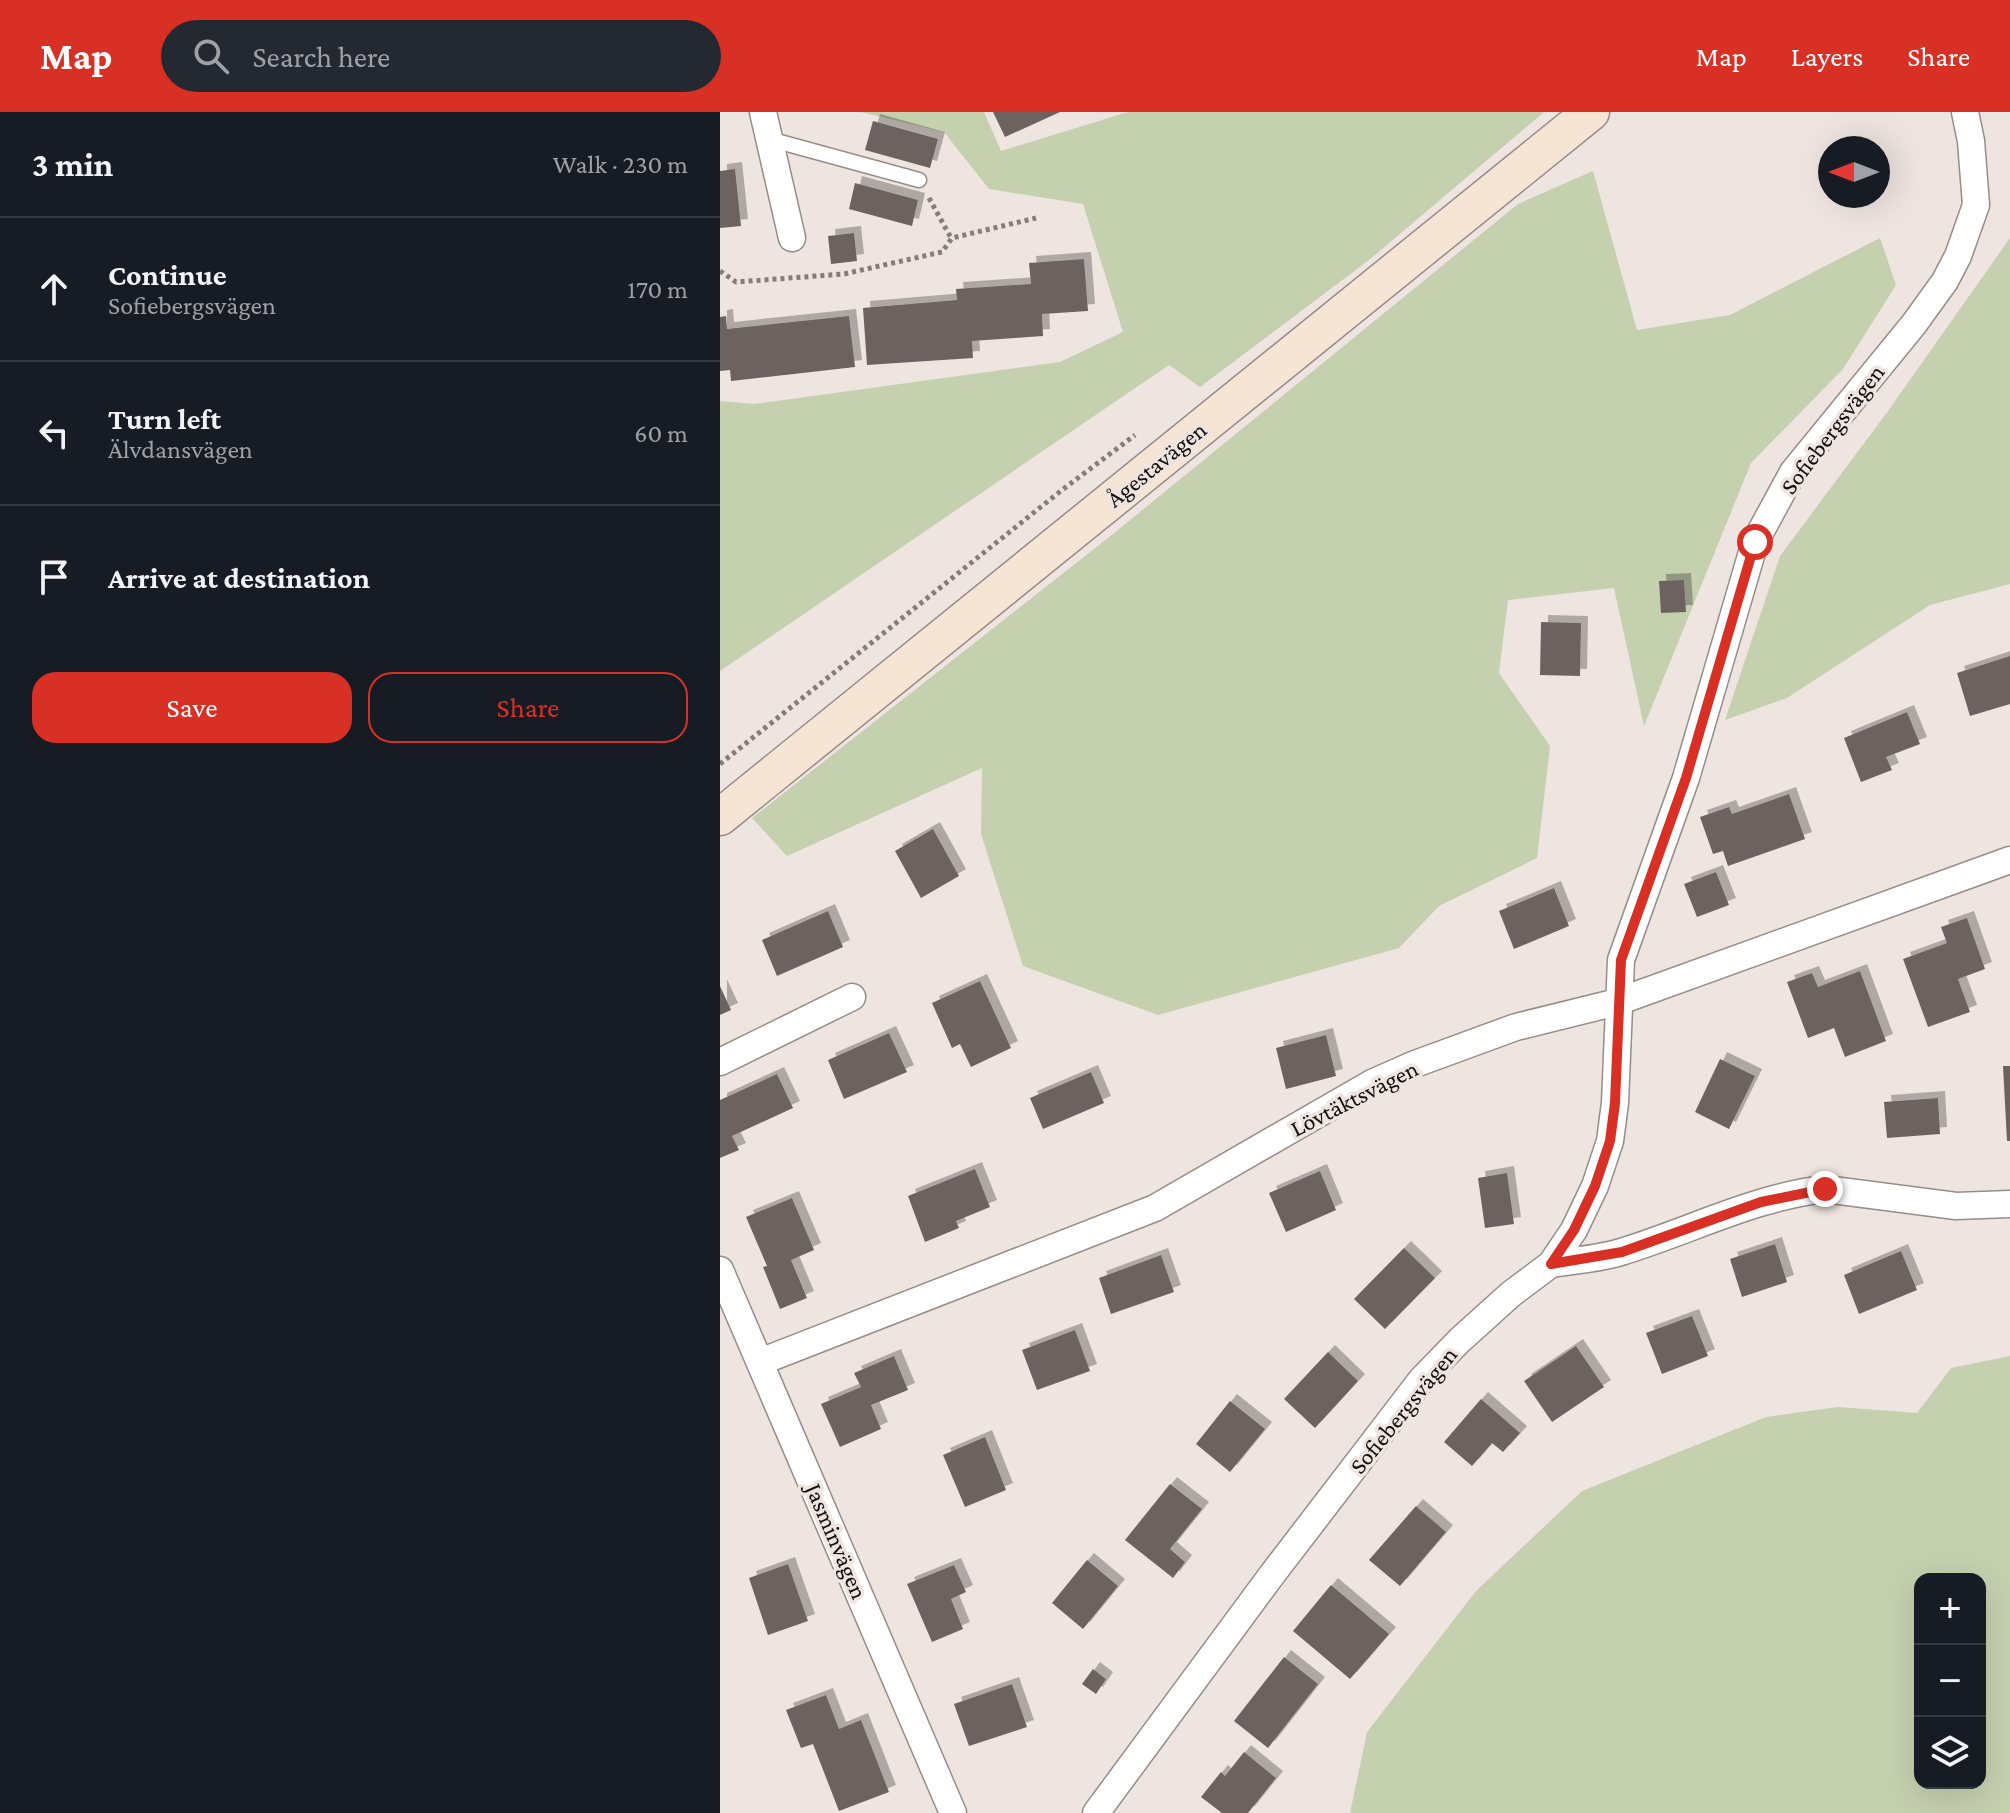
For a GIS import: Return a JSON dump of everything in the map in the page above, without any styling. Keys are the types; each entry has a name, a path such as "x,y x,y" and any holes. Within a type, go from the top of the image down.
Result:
{"main road":[{"name":"Ågestavägen","path":"720,817 1591,112"}],"street":[{"path":"763,112 792,238"},
{"name":"Sofiebergsvägen","path":"1096,1813 1271,1576 1422,1379 1511,1294 1551,1264 1574,1230 1595,1186 1610,1141 1615,1103 1621,960 1686,778 1755,542 1793,472 1914,324 1945,281 1958,256 1976,205 1971,141 1965,112"},
{"name":"Lövtäktsvägen","path":"760,1362 1155,1208 1372,1083 1415,1064 1516,1027 1617,1002 2010,860"},
{"path":"720,1062 852,997"},
{"path":"1551,1264 1622,1252 1761,1202 1825,1189 1956,1206 2010,1204"},
{"name":"Jasminvägen","path":"720,1270 953,1813"}],"lane":[{"path":"769,139 919,180"}],"path":[{"path":"919,180 952,238"},
{"path":"720,271 736,282 844,274 942,252 952,238 1036,218"}],"green space":[{"path":"861,112 984,112 1001,151 1128,112 1544,112 1369,260 1200,387 1169,365 720,671 720,401 754,404 1060,362 1123,332 1083,204 989,189 944,132"},
{"path":"1593,171 1637,330 1730,315 1880,238 1896,285 1843,369 1751,463 1644,726 1614,588 1508,600 1499,673 1550,746 1537,858 1439,906 1399,948 1158,1015 1023,966 981,834 982,768 787,856 752,818 1108,538 1518,204"},
{"path":"2010,238 2010,584 1930,605 1787,698 1725,720 1780,556 1888,411"},
{"path":"2010,1356 2010,1813 1350,1813 1367,1732 1476,1591 1582,1491 1766,1417 1838,1407 1917,1413 1951,1368"}],"building":[{"path":"993,112 1060,112 1005,137"},
{"path":"873,121 938,139 930,168 865,150"},
{"path":"735,169 741,226 720,228 720,171"},
{"path":"855,183 918,200 912,226 849,209"},
{"path":"854,233 857,261 831,264 828,236"},
{"path":"1084,259 1088,311 1042,314 1043,336 972,341 973,358 867,365 863,308 957,300 956,289 1031,284 1029,263"},
{"path":"726,316 727,329 849,316 855,367 731,381 730,370 720,371 720,317"},
{"path":"1684,580 1686,612 1661,613 1659,581"},
{"path":"1541,622 1581,623 1580,676 1540,675"},
{"path":"2010,656 2010,704 1970,716 1957,673"},
{"path":"1907,712 1920,744 1886,757 1892,770 1861,782 1844,738"},
{"path":"1789,794 1805,839 1728,866 1723,851 1713,854 1700,817 1729,807 1732,814"},
{"path":"933,829 959,876 921,898 895,851"},
{"path":"1716,872 1729,905 1697,917 1684,884"},
{"path":"1554,888 1569,926 1514,949 1499,911"},
{"path":"828,911 843,947 777,976 762,940"},
{"path":"1967,918 1985,969 1958,979 1970,1012 1928,1027 1903,959 1947,943 1941,927"},
{"path":"1860,971 1886,1041 1845,1057 1834,1028 1808,1038 1787,982 1812,973 1818,987"},
{"path":"980,981 1011,1048 971,1067 960,1044 952,1048 932,1003"},
{"path":"720,986 731,1010 720,1015"},
{"path":"889,1033 907,1072 844,1099 828,1060"},
{"path":"1326,1035 1336,1076 1286,1089 1276,1048"},
{"path":"1720,1059 1755,1076 1729,1129 1695,1112"},
{"path":"2003,1066 2010,1066 2010,1141 2007,1141"},
{"path":"1091,1072 1104,1103 1043,1129 1030,1098"},
{"path":"777,1074 793,1108 732,1136 739,1150 720,1158 720,1100"},
{"path":"1938,1098 1940,1134 1887,1138 1884,1102"},
{"path":"975,1169 990,1207 956,1221 959,1228 925,1242 908,1196"},
{"path":"1320,1171 1336,1210 1286,1232 1269,1193"},
{"path":"1507,1173 1514,1224 1485,1228 1478,1178"},
{"path":"792,1198 814,1250 791,1260 807,1298 780,1309 763,1267 767,1266 746,1217"},
{"path":"1775,1244 1787,1282 1742,1297 1730,1259"},
{"path":"1404,1248 1435,1278 1385,1329 1354,1299"},
{"path":"1901,1251 1917,1290 1859,1314 1844,1275"},
{"path":"1161,1255 1174,1292 1111,1314 1099,1278"},
{"path":"1692,1316 1708,1356 1662,1374 1646,1333"},
{"path":"1075,1330 1090,1371 1037,1390 1022,1350"},
{"path":"1576,1346 1604,1387 1552,1422 1524,1381"},
{"path":"1328,1352 1358,1381 1315,1428 1284,1399"},
{"path":"894,1356 908,1390 871,1405 881,1429 840,1447 821,1404 861,1387 854,1373"},
{"path":"1481,1399 1520,1433 1503,1452 1492,1443 1472,1466 1444,1442"},
{"path":"1230,1401 1265,1429 1230,1472 1196,1444"},
{"path":"985,1437 1006,1490 965,1507 943,1455"},
{"path":"1170,1484 1202,1509 1170,1549 1185,1562 1173,1578 1125,1540"},
{"path":"1416,1506 1446,1532 1400,1586 1369,1560"},
{"path":"1087,1560 1118,1586 1083,1629 1052,1603"},
{"path":"788,1564 808,1621 768,1635 749,1578"},
{"path":"954,1565 966,1592 951,1599 963,1629 932,1642 907,1584"},
{"path":"1331,1585 1389,1634 1350,1679 1293,1631"},
{"path":"1284,1657 1318,1684 1268,1748 1234,1721"},
{"path":"1093,1669 1106,1679 1096,1694 1082,1684"},
{"path":"1012,1684 1027,1727 969,1746 954,1704"},
{"path":"826,1695 839,1729 861,1720 889,1792 839,1811 813,1744 801,1748 786,1710"},
{"path":"1244,1752 1276,1778 1248,1813 1222,1813 1201,1797 1221,1772 1225,1776"}],"route":[{"path":"1755,542 1686,778 1621,960 1615,1103 1610,1141 1595,1186 1574,1230 1551,1264 1622,1252 1761,1202 1825,1189"}]}
